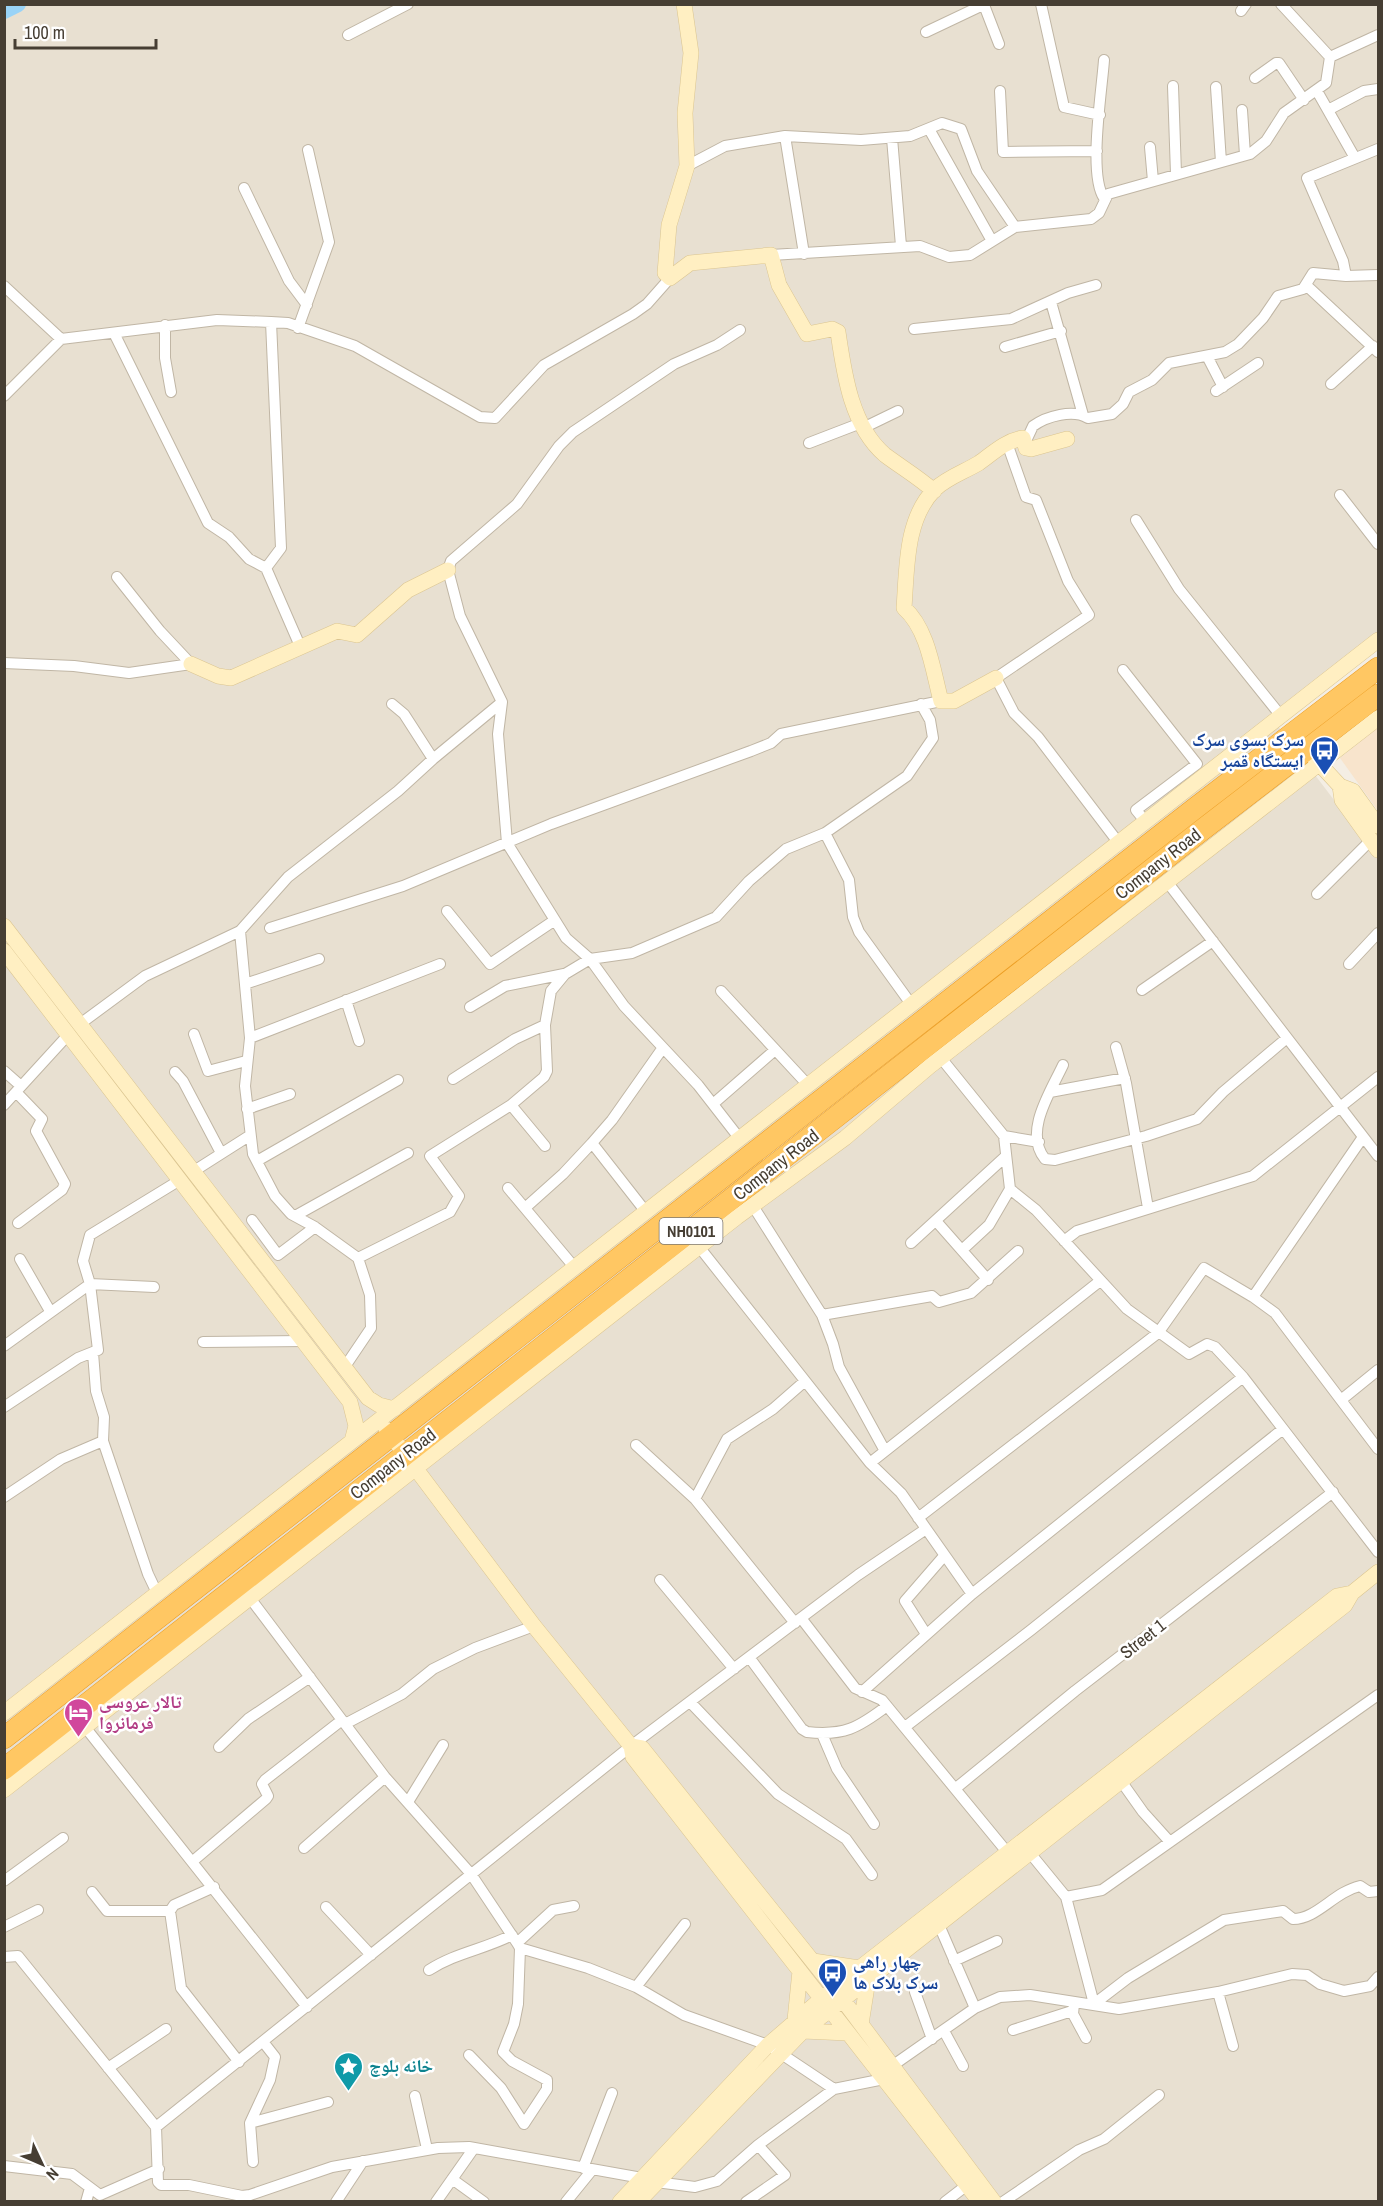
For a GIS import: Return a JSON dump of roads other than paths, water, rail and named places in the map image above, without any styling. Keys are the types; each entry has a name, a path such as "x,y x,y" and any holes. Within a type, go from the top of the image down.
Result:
{"highway":[{"name":"Company Road","path":"4,1738 212,1564 1198,806 1307,750 1378,668"},
{"name":"Company Road","path":"4,1769 411,1463 1202,830 1378,695"}],"street":[{"path":"348,35 408,4"},
{"path":"670,278 665,273 664,266 667,234 687,166 685,113 691,53 684,4"},
{"path":"1041,4 1064,107 1100,115"},
{"path":"4,396 61,339 217,320 271,322 288,323 355,346 480,417 495,418 544,365 633,314 646,304 670,278 690,263 722,257 804,254 901,246 920,246 949,257 978,252 1015,227 1091,219 1099,213 1104,198 1114,192 1245,155 1258,149 1284,113 1317,91 1328,80 1330,57 1281,4"},
{"path":"926,32 985,5 999,45"},
{"path":"1330,57 1378,35"},
{"path":"1104,60 1097,151 1098,189 1104,198"},
{"path":"1255,78 1279,63 1304,100"},
{"path":"1173,87 1176,174"},
{"path":"1216,87 1221,162"},
{"path":"1328,110 1364,91 1378,89"},
{"path":"1317,91 1355,158"},
{"path":"1000,92 1003,152 1097,151"},
{"path":"1242,110 1245,155"},
{"path":"687,166 725,146 785,136 861,140 892,138 910,136 942,123 961,129 977,171 1015,227"},
{"path":"928,129 992,241"},
{"path":"785,136 804,254"},
{"path":"892,138 901,246"},
{"path":"1150,147 1153,181"},
{"path":"1346,276 1343,261 1307,178 1378,149"},
{"path":"298,328 329,242 308,150"},
{"path":"244,188 289,281 307,304"},
{"path":"771,255 779,285 807,334 832,329 838,332 852,400 863,425 884,453 934,491"},
{"path":"1067,439 1031,449 1026,447 1026,441 1038,423 1071,412 1097,418 1112,414 1123,404 1133,388 1152,380 1169,363 1225,352 1238,344 1263,318 1278,296 1297,292 1306,285 1313,273 1346,276 1378,275"},
{"path":"914,329 1011,319 1096,285"},
{"path":"1306,285 1376,349 1331,384"},
{"path":"4,286 61,339"},
{"path":"1051,302 1083,415"},
{"path":"266,568 281,548 271,322"},
{"path":"165,325 165,358 171,392"},
{"path":"117,577 160,631 191,664 218,676 231,678 337,630 357,635 408,590 447,570 451,561 516,504 559,446 573,432 674,364 717,345 740,330"},
{"path":"1005,347 1061,331"},
{"path":"114,333 208,523 229,537 249,559 266,568 300,646"},
{"path":"1207,356 1219,389 1258,363"},
{"path":"809,443 898,411"},
{"path":"941,701 920,629 914,617 904,608 912,529 934,491 959,471 976,464 1006,443 1023,438 1026,441"},
{"path":"270,928 403,886 507,843 771,743 781,734 921,704 954,701 996,678 1089,615 1068,581 1035,500 1026,497 1006,443"},
{"path":"1340,495 1378,543"},
{"path":"1136,520 1173,580 1307,750 1340,786 1342,800 1376,839 1317,894"},
{"path":"447,570 460,616 502,702 498,734 507,843 566,938 590,959 624,1006 712,1104 740,1139"},
{"path":"4,1713 158,1595 212,1564 352,1441 386,1429 394,1408 1378,640"},
{"path":"4,663 74,666 129,673 191,664"},
{"path":"1124,670 1197,764 1137,810 1145,821"},
{"path":"996,678 1014,713 1038,737 1118,842"},
{"path":"80,1024 145,976 240,931 288,877 398,791 502,702"},
{"path":"392,704 404,714 433,759"},
{"path":"358,1258 450,1212 459,1196 430,1156 511,1105 536,1085 547,1071 545,1025 551,991 565,974 590,959 632,953 716,917 749,881 786,849 825,833 907,776 933,738 930,720 921,704"},
{"path":"4,1790 250,1598 411,1463 845,1138 941,1058 1168,883 1307,750 1378,718"},
{"path":"825,833 849,880 853,917 859,932 911,1004"},
{"path":"1168,883 1378,1156"},
{"path":"447,911 490,964 555,920"},
{"path":"4,926 368,1398 379,1405 394,1408"},
{"path":"240,931 250,1038 246,1061 247,1109 249,1136 257,1161 275,1196 295,1216 315,1227 358,1258 370,1295 372,1328 344,1368"},
{"path":"1349,964 1378,933"},
{"path":"1142,990 1213,942"},
{"path":"4,951 350,1402 356,1426 352,1441"},
{"path":"246,984 319,959"},
{"path":"250,1038 440,964"},
{"path":"470,1007 505,986 565,974"},
{"path":"38,996 51,986"},
{"path":"721,991 808,1085"},
{"path":"346,1000 359,1041"},
{"path":"453,1079 515,1039 545,1025"},
{"path":"194,1034 208,1071 246,1061"},
{"path":"4,1105 68,1035"},
{"path":"1063,1065 1040,1114 1039,1142 1041,1154 1045,1159 1054,1160 1136,1139 1197,1119 1223,1092 1287,1038"},
{"path":"1116,1047 1125,1078 1148,1208"},
{"path":"525,1208 563,1174 612,1120 662,1049"},
{"path":"712,1104 776,1050"},
{"path":"941,1058 1004,1136 1010,1189 989,1224 962,1250"},
{"path":"4,1071 42,1119 36,1131 65,1184 62,1190 18,1223"},
{"path":"175,1072 183,1081 221,1153"},
{"path":"1064,1241 1077,1231 1253,1176 1378,1077"},
{"path":"1050,1092 1125,1078"},
{"path":"257,1161 398,1080"},
{"path":"247,1109 290,1094"},
{"path":"511,1105 545,1146"},
{"path":"194,1171 249,1136"},
{"path":"1004,1136 1039,1142"},
{"path":"1253,1297 1363,1137"},
{"path":"592,1143 646,1212"},
{"path":"295,1216 408,1153"},
{"path":"911,1243 1006,1156"},
{"path":"4,1407 78,1358 99,1350 90,1284 83,1261 90,1235 180,1180"},
{"path":"508,1188 575,1268"},
{"path":"1010,1189 1036,1210 1127,1309 1158,1333 1189,1354 1207,1344 1215,1347 1243,1377 1378,1552"},
{"path":"753,1206 822,1315 833,1344 838,1367 885,1451"},
{"path":"252,1220 278,1255 315,1227"},
{"path":"936,1221 988,1280"},
{"path":"700,1248 870,1463 901,1493 972,1594"},
{"path":"822,1315 932,1296 939,1302 971,1293 1018,1251"},
{"path":"20,1259 50,1311"},
{"path":"918,1518 1158,1333 1204,1268 1275,1313 1378,1449"},
{"path":"870,1463 1100,1281"},
{"path":"4,1346 90,1284 154,1287"},
{"path":"203,1342 305,1341"},
{"path":"93,1353 96,1391 104,1417 103,1441 148,1574 158,1595"},
{"path":"1341,1400 1378,1370"},
{"path":"862,1692 922,1641 926,1634 972,1594 1243,1377"},
{"path":"695,1499 727,1439 773,1409 805,1381"},
{"path":"386,1429 534,1626 631,1746 633,1757 826,2004 892,2066 971,2182 980,2202"},
{"path":"905,1726 1031,1630 1283,1429"},
{"path":"4,1497 62,1459 103,1441"},
{"path":"636,1445 695,1499 842,1673 862,1692 882,1700 1007,1852"},
{"name":"Street 1","path":"956,1788 1084,1684 1333,1492"},
{"path":"156,2127 264,2043 631,1746 798,1620 926,1529"},
{"path":"926,1634 905,1600 944,1556"},
{"path":"813,1961 863,1974 939,1925 1345,1605 1352,1593 1378,1572"},
{"path":"660,1580 735,1669"},
{"path":"620,2202 649,2180 774,2048 1007,1852 1337,1596 1352,1593"},
{"path":"250,1598 385,1778 471,1874 516,1942 518,2004 514,2024 503,2052 512,2061 546,2080 547,2084 547,2090 524,2124 501,2088 469,2055"},
{"path":"193,1861 266,1799 268,1796 262,1784 266,1780 344,1722 402,1694 434,1669 476,1648 534,1626"},
{"path":"749,1657 802,1730 822,1734 842,1732 862,1725 887,1706"},
{"path":"219,1747 248,1719 310,1677"},
{"path":"1066,1897 1102,1890 1378,1695"},
{"path":"690,1702 778,1794 846,1839 872,1875"},
{"path":"85,1727 308,2007"},
{"path":"822,1734 837,1769 874,1824"},
{"path":"408,1802 443,1745"},
{"path":"631,1746 642,1748 813,1961 838,1994 854,2029 884,2079 971,2182 994,2202"},
{"path":"304,1848 385,1778"},
{"path":"1121,1781 1143,1812 1170,1842"},
{"path":"4,1881 63,1838"},
{"path":"1030,1853 1066,1897 1094,2004"},
{"path":"1094,2004 1128,1978 1224,1920 1283,1911 1293,1919 1302,1919 1347,1889 1360,1886 1369,1892 1378,1891"},
{"path":"214,1887 174,1905 170,1911 181,1988 239,2062"},
{"path":"92,1892 107,1911 170,1911"},
{"path":"429,1970 448,1958 516,1942 554,1910 574,1906"},
{"path":"326,1907 371,1955"},
{"path":"4,1927 38,1910"},
{"path":"636,1987 685,1924"},
{"path":"939,1925 975,2008"},
{"path":"954,1961 997,1941"},
{"path":"516,1942 636,1987 684,2015 774,2048 834,2090"},
{"path":"4,1956 18,1956 156,2127 158,2182 161,2185 189,2185 248,2198 332,2167 427,2149 474,2148 695,2187 717,2181 758,2145 834,2090 884,2079"},
{"path":"799,2026 800,1971"},
{"path":"854,2029 863,1974"},
{"path":"1013,2030 1073,2006 1094,2004 1119,2009 1218,1992 1292,1974 1307,1975 1320,1984 1344,1991 1370,1986 1378,1977"},
{"path":"915,1992 932,2039"},
{"path":"1218,1992 1233,2046"},
{"path":"892,2066 975,2008 1000,1997 1030,1995 1073,2006"},
{"path":"1073,2006 1086,2038"},
{"path":"799,2026 854,2029"},
{"path":"108,2068 166,2030"},
{"path":"944,2031 963,2066"},
{"path":"253,2162 250,2123 274,2068 275,2057 264,2043"},
{"path":"566,2202 587,2169 612,2092"},
{"path":"1003,2202 1060,2161 1104,2139 1159,2095"},
{"path":"416,2096 427,2149"},
{"path":"250,2123 328,2102"},
{"path":"746,2202 786,2175 758,2145"},
{"path":"436,2202 474,2148"},
{"path":"336,2202 363,2161"},
{"path":"4,2166 72,2174 100,2195 159,2169"},
{"path":"452,2179 484,2202"},
{"path":"639,2202 649,2180"},
{"path":"945,2202 971,2182"},
{"path":"86,2202 90,2188"}],"waterway":[{"path":"4,11 18,4"}],"place":[{"name":"سرک بسوی سرک ایستگاه قمبر","path":"1325,776"},
{"name":"تالار عروسی فرمانروا","path":"78,1738"},
{"name":"چهار راهی سرک بلاک ها","path":"832,1998"},
{"name":"خانه بلوچ","path":"348,2092"}]}
